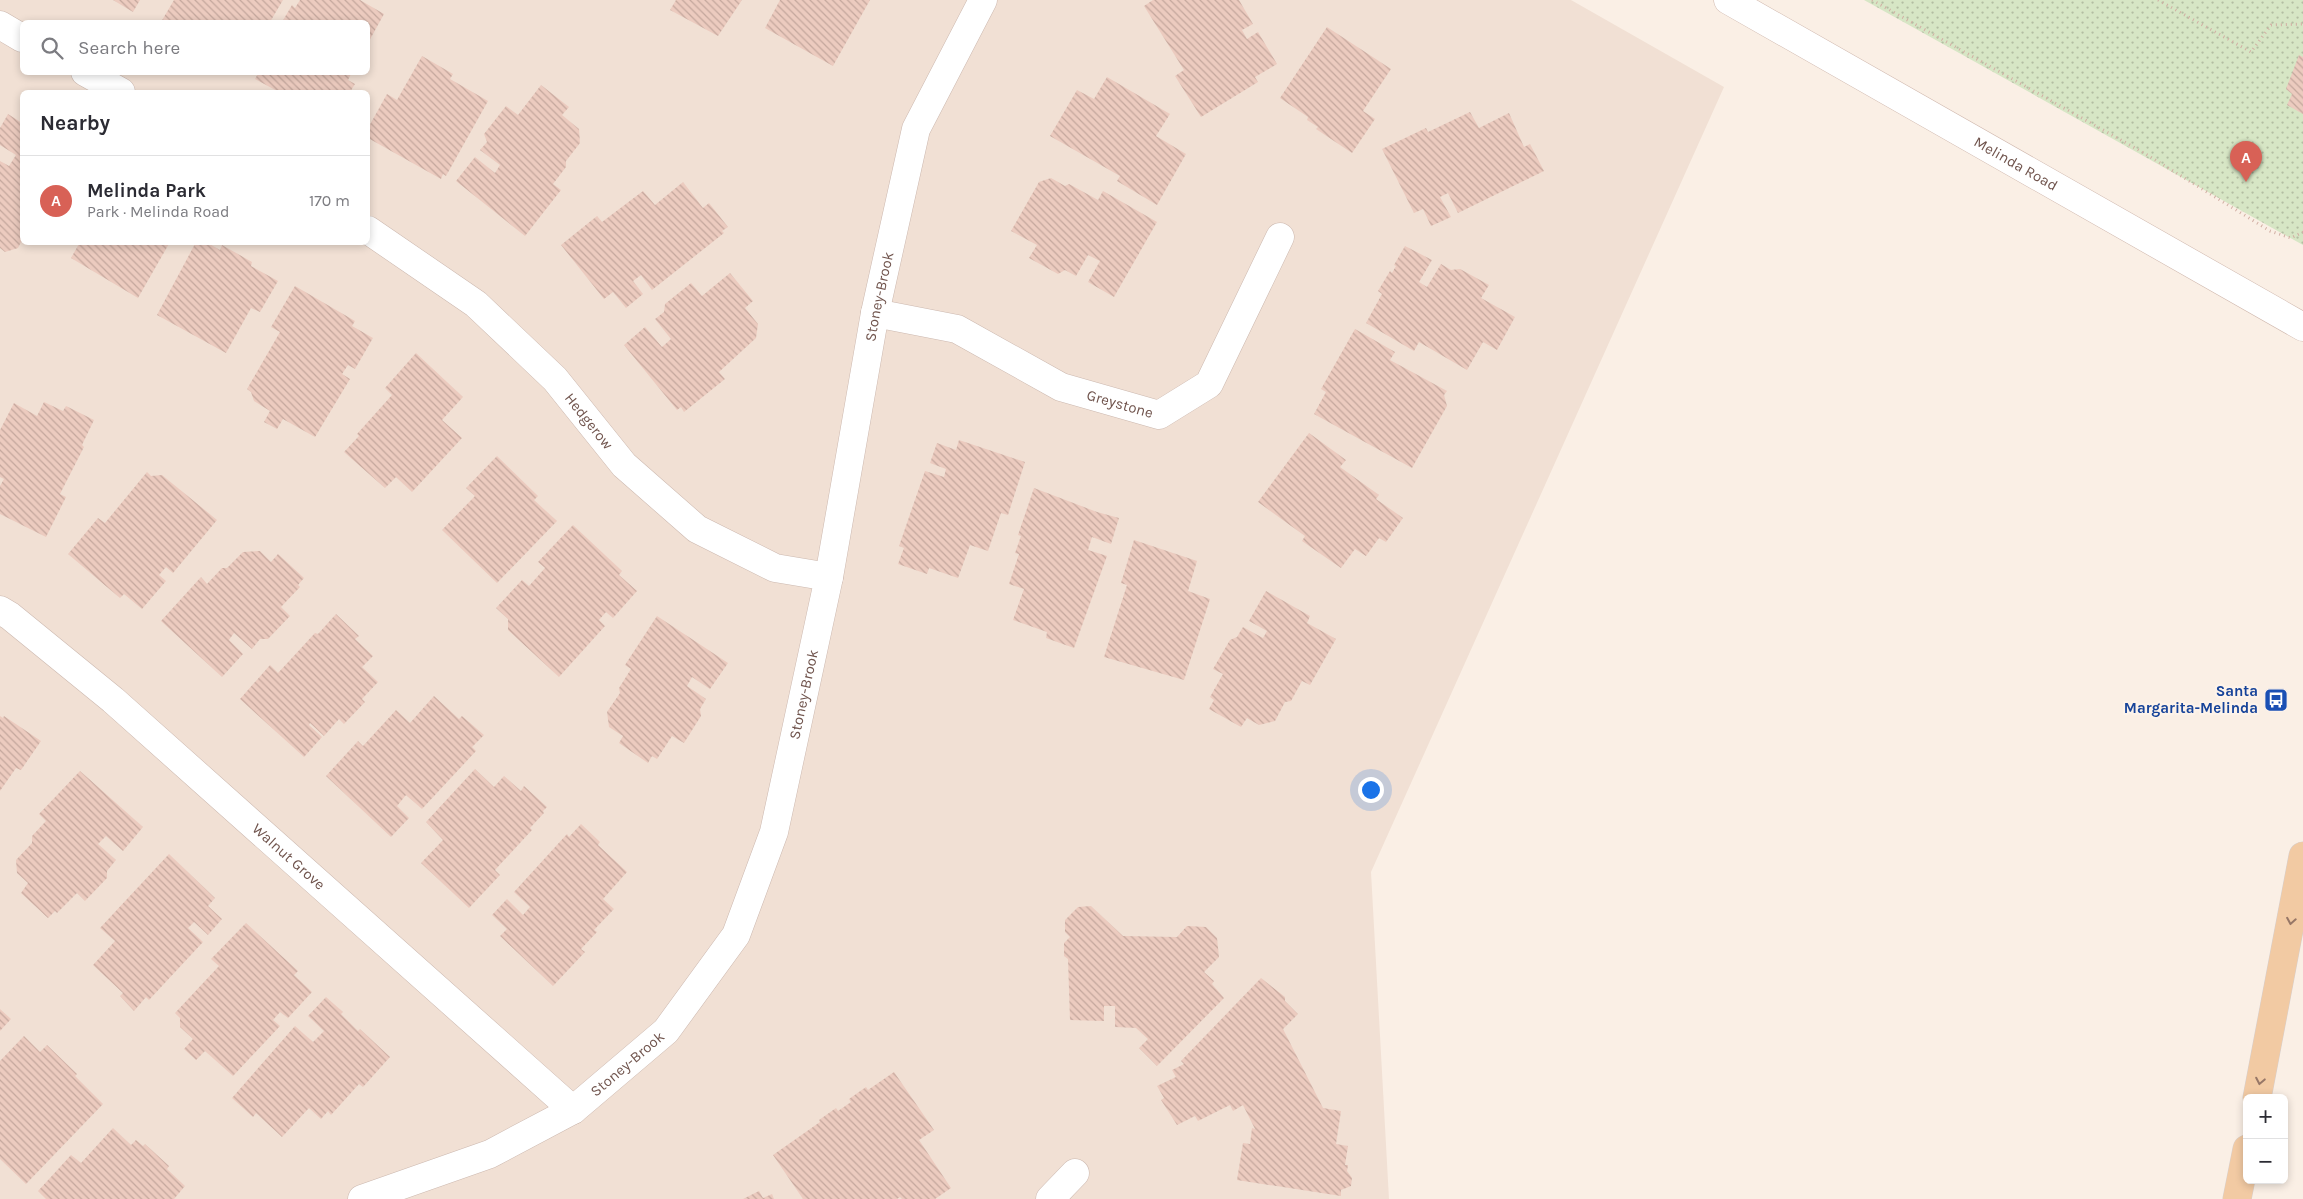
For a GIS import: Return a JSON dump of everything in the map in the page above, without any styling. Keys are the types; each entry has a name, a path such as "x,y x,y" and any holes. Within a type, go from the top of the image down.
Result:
{"main road":[{"path":"2258,1094 2303,856"},
{"path":"2237,1199 2243,1169"}],"street":[{"name":"Stoney-Brook","path":"362,1199 490,1154 573,1110 666,1032 736,935 774,832 829,577 875,313 916,129 983,0"},
{"name":"Melinda Road","path":"1728,0 2303,327"},
{"path":"0,25 20,37"},
{"path":"90,75 117,90"},
{"name":"Hedgerow","path":"370,231 476,304 554,379 624,465 697,529 775,568 829,577"},
{"name":"Greystone","path":"875,313 957,329 1061,387 1159,416 1209,384 1280,237"},
{"name":"Walnut Grove","path":"0,610 10,616 113,700 573,1110"},
{"path":"1050,1199 1075,1172"}],"path":[{"path":"1872,0 2144,153 2270,231 2291,238 2303,232"},
{"path":"2158,0 2251,52 2271,25 2303,24"}],"shaded area":[{"path":"0,0 1571,0 1724,87 1371,872 1389,1199 0,1199"}],"green space":[{"path":"1864,0 2303,0 2303,245"}],"building":[{"path":"113,0 140,0 133,12"},
{"path":"174,0 283,0 271,20 162,20"},
{"path":"300,0 360,0 384,14 370,39 370,20 283,20 292,5 295,8"},
{"path":"676,0 742,0 718,36 670,10"},
{"path":"780,0 870,0 833,66 765,28"},
{"path":"1153,0 1239,0 1253,24 1242,30 1247,39 1258,32 1277,64 1255,77 1258,82 1201,117 1175,76 1184,70 1144,6"},
{"path":"1327,27 1391,69 1363,111 1375,119 1352,153 1316,129 1318,127 1307,120 1308,117 1280,98"},
{"path":"2299,55 2303,57 2303,114 2287,105 2292,94 2286,89"},
{"path":"422,56 453,74 450,79 488,101 446,176 443,174 441,179 370,139 370,124 387,94 397,100"},
{"path":"257,75 350,75 348,80 355,84 351,90 275,90 255,79"},
{"path":"1107,77 1170,114 1156,136 1186,154 1157,205 1117,181 1120,176 1050,136 1077,90 1094,99"},
{"path":"541,85 569,107 562,115 579,129 580,143 566,161 566,167 553,184 561,190 525,236 456,181 475,157 495,173 500,165 480,150 487,142 484,134 506,106 518,115"},
{"path":"1470,112 1479,128 1509,113 1524,147 1530,144 1544,171 1458,213 1448,193 1440,197 1451,217 1431,226 1423,209 1414,213 1382,149 1426,128 1428,132"},
{"path":"8,114 20,122 20,244 18,248 5,252 0,248 0,161 9,166 16,155 0,145 0,128"},
{"path":"1051,178 1065,186 1069,184 1098,200 1103,191 1157,222 1114,297 1088,282 1100,261 1088,255 1076,276 1065,270 1058,274 1029,258 1037,245 1011,231 1039,182"},
{"path":"683,182 703,208 709,203 728,227 722,231 724,233 652,290 641,275 633,281 643,294 626,308 613,292 604,299 561,245 597,216 602,222 643,191 655,205"},
{"path":"78,245 168,245 138,298 71,258"},
{"path":"194,245 211,245 220,250 222,245 252,262 251,266 278,281 260,312 251,308 226,353 157,315"},
{"path":"1405,246 1432,260 1419,282 1427,287 1441,264 1451,270 1460,269 1489,285 1481,298 1515,317 1497,350 1483,342 1467,370 1419,342 1414,351 1366,323 1382,294 1378,291 1390,271 1392,273 1396,266 1394,265"},
{"path":"730,273 753,301 745,308 758,324 756,338 719,372 725,379 684,412 681,407 677,410 624,345 645,327 662,347 671,339 655,319 664,312 665,304 691,283 702,296"},
{"path":"295,286 355,321 352,326 373,338 355,369 348,365 342,374 350,379 315,437 283,419 277,429 264,422 270,411 254,401 251,392 247,389 280,332 271,327"},
{"path":"1355,329 1395,352 1390,360 1447,391 1444,395 1447,406 1412,468 1314,414 1326,392 1321,389"},
{"path":"416,353 463,397 442,420 462,438 412,492 396,477 385,488 344,452 359,436 357,434 392,395 385,388"},
{"path":"44,402 63,411 66,406 94,420 82,445 84,447 60,494 66,497 46,537 0,514 0,486 4,479 0,477 0,430 14,403 37,416"},
{"path":"1309,433 1346,460 1340,467 1379,495 1376,499 1403,518 1386,542 1379,538 1366,556 1355,549 1341,568 1302,541 1305,536 1258,502"},
{"path":"959,440 1025,462 1008,515 1001,513 988,551 970,545 958,578 929,568 927,574 898,564 904,548 899,546 925,471 944,477 946,469 930,463 937,443 956,450"},
{"path":"497,456 538,496 534,500 557,521 497,583 442,530 475,496 466,488"},
{"path":"147,472 151,476 162,475 217,520 173,573 166,567 159,575 166,581 142,609 124,594 120,598 68,554 98,518 105,523"},
{"path":"1034,488 1097,512 1119,518 1111,544 1092,537 1088,550 1107,556 1074,648 1046,638 1047,632 1013,620 1024,589 1009,584 1019,554 1015,553 1021,536 1018,535"},
{"path":"573,525 622,571 619,575 637,591 613,618 606,612 599,620 605,626 559,677 508,630 508,619 496,608 522,580 529,586 545,568 538,562"},
{"path":"1134,540 1197,561 1188,591 1210,599 1184,680 1104,657 1127,585 1121,583"},
{"path":"260,551 271,562 278,554 304,578 298,585 300,587 281,607 290,616 268,639 260,639 252,649 234,633 229,640 243,654 222,677 161,621 201,577 207,584 222,568 227,568 243,552"},
{"path":"1266,591 1310,616 1307,623 1336,639 1310,685 1302,681 1291,701 1285,702 1275,721 1259,725 1247,718 1241,727 1209,709 1214,700 1210,697 1223,674 1213,669 1230,640 1237,637 1243,627 1263,638 1267,631 1249,621"},
{"path":"336,614 359,636 355,639 373,656 362,667 378,682 362,699 365,702 344,724 339,719 324,736 310,723 309,725 322,737 304,757 240,699 270,665 278,673 315,633 318,634"},
{"path":"657,616 728,663 710,689 692,677 687,686 706,699 700,709 701,716 684,743 672,736 657,759 652,756 648,763 619,743 623,736 609,727 607,712 620,693 619,688 631,669 625,665"},
{"path":"434,696 459,719 462,716 484,735 472,747 476,751 422,809 406,795 397,806 409,818 391,837 326,776 358,741 363,746 396,710 410,723"},
{"path":"0,716 3,718 4,716 41,741 21,770 16,768 0,791"},
{"path":"475,769 494,787 504,776 521,791 524,786 547,807 530,828 532,830 495,870 500,875 469,908 421,863 443,840 426,822"},
{"path":"80,771 143,827 123,851 106,836 98,844 116,860 107,871 107,878 85,901 77,893 57,913 55,911 48,918 21,893 28,883 17,873 16,860 32,843 32,836 46,821 39,814"},
{"path":"581,824 600,842 598,845 627,872 603,899 614,909 594,930 597,932 581,949 585,952 553,986 500,936 507,929 492,915 507,899 523,915 530,907 514,892 567,834 569,837"},
{"path":"169,854 215,898 208,906 222,919 208,935 194,922 188,928 203,942 149,1000 146,997 134,1011 120,996 123,993 93,965 115,941 100,928"},
{"path":"1091,906 1123,936 1177,937 1187,926 1206,927 1217,938 1219,957 1204,972 1214,981 1212,984 1224,998 1157,1066 1139,1048 1148,1039 1136,1028 1115,1027 1115,1006 1104,1006 1104,1021 1070,1020 1068,959 1064,956 1064,943 1070,937 1065,932 1065,920 1078,907"},
{"path":"246,923 298,971 294,975 312,992 288,1018 280,1012 273,1020 280,1026 233,1076 205,1051 196,1060 184,1049 193,1039 180,1027 180,1018 175,1013 219,966 211,959"},
{"path":"1261,978 1285,997 1285,1001 1298,1014 1283,1029 1323,1108 1341,1111 1336,1144 1348,1146 1345,1165 1348,1165 1347,1171 1352,1178 1351,1186 1341,1190 1341,1196 1237,1180 1243,1143 1250,1144 1252,1128 1255,1129 1243,1105 1233,1111 1230,1105 1198,1121 1195,1116 1177,1125 1161,1100 1164,1098 1157,1086 1176,1077 1172,1070 1184,1064 1181,1061"},
{"path":"326,997 343,1012 341,1014 358,1031 360,1029 390,1057 363,1087 359,1084 331,1115 328,1111 321,1119 309,1108 282,1137 256,1113 253,1117 232,1098 295,1026 313,1042 324,1031 308,1016"},
{"path":"0,1009 11,1019 0,1031"},
{"path":"24,1036 40,1052 47,1045 77,1074 75,1076 103,1104 26,1184 0,1159 0,1061"},
{"path":"894,1072 934,1130 919,1140 951,1188 935,1199 902,1199 900,1197 897,1199 803,1199 773,1155 820,1122 819,1120 836,1108 838,1111 851,1102 849,1099 866,1087 868,1090"},
{"path":"113,1128 131,1145 136,1140 143,1146 145,1144 169,1166 167,1169 185,1186 174,1199 46,1199 38,1191 71,1155 81,1163"},
{"path":"759,1191 763,1198 772,1194 774,1199 743,1199"}],"place":[{"name":"Melinda Park","path":"2246,182"},
{"name":"Santa Margarita-Melinda","path":"2276,700"}]}
